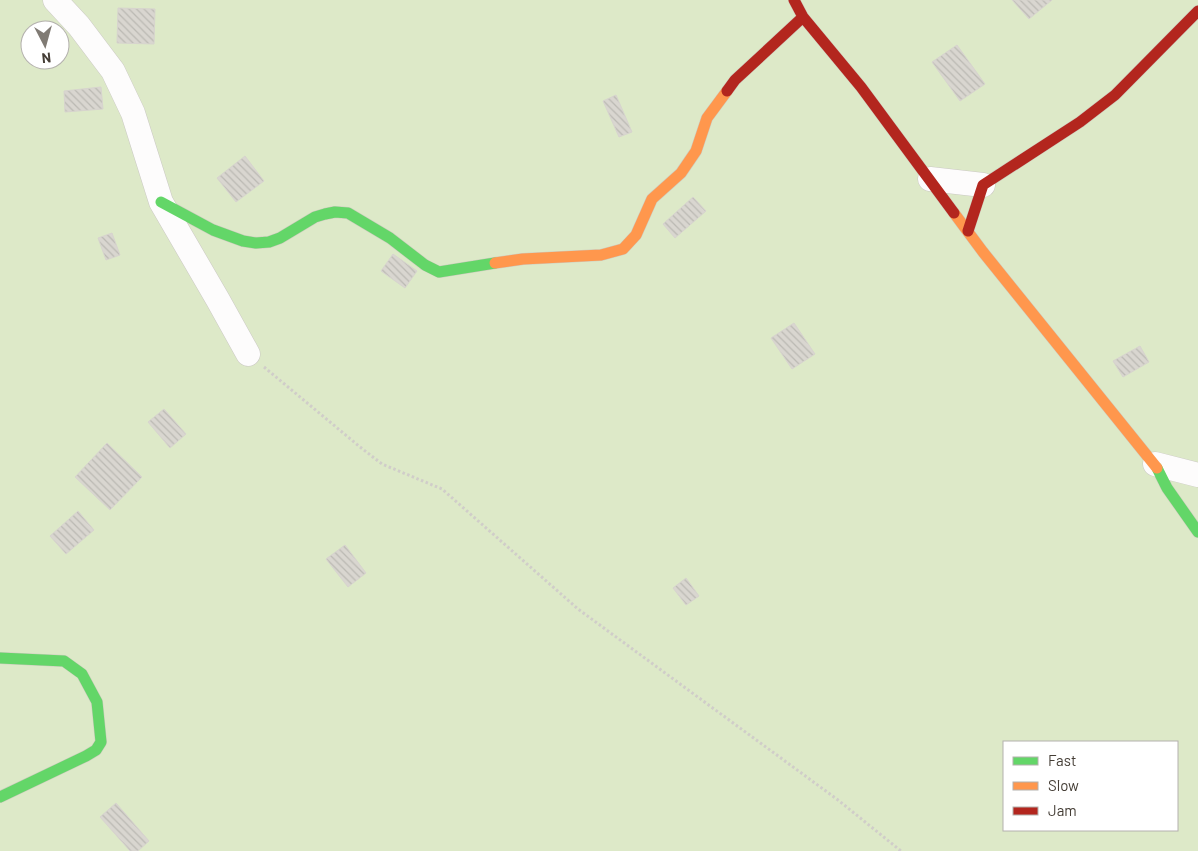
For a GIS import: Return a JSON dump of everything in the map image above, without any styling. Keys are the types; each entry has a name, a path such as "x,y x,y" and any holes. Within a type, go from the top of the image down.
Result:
{"street":[{"path":"55,0 79,26 113,71 133,113 161,202 248,354"},
{"path":"794,0 803,17 861,87 983,252 1155,464 1167,488 1198,532"},
{"path":"968,231 983,185 1080,122 1115,95 1198,11"},
{"path":"161,202 225,236 249,243 268,243 289,235 308,220 329,211 350,213 391,239 426,268 439,272 523,259 601,255 622,249 636,235 652,199 681,173 696,151 707,118 726,91 735,80 803,17"},
{"path":"930,179 983,185"},
{"path":"1155,464 1198,475"},
{"path":"0,658 64,661 82,674 97,702 101,742 96,750 86,756 0,797"}],"path":[{"path":"248,354 360,448 382,464 442,489 578,609 838,800 901,851"}],"green space":[{"path":"0,0 1198,0 1198,851 0,851"}],"building":[{"path":"1012,0 1052,0 1029,19"},
{"path":"118,8 155,9 154,44 117,43"},
{"path":"957,45 985,84 960,101 932,62"},
{"path":"101,87 103,109 65,112 64,91"},
{"path":"616,95 632,132 619,137 603,101"},
{"path":"245,156 264,181 236,202 217,178"},
{"path":"693,197 706,211 675,238 663,224"},
{"path":"112,233 120,255 106,260 98,238"},
{"path":"393,254 417,271 405,288 381,271"},
{"path":"794,323 815,354 792,369 771,338"},
{"path":"1140,346 1149,362 1123,377 1113,361"},
{"path":"164,409 186,434 170,448 148,422"},
{"path":"107,443 142,477 110,510 75,477"},
{"path":"78,511 94,530 66,554 50,536"},
{"path":"345,545 366,573 348,587 326,559"},
{"path":"686,578 699,596 686,605 673,588"},
{"path":"116,803 149,841 138,851 130,851 100,817"}],"traffic: fast":[{"path":"161,202 213,230 243,241 269,242 280,238 315,217 335,212 348,213 390,238 425,265 439,272 495,263"},
{"path":"1157,468 1167,488 1198,532"},
{"path":"0,658 64,661 82,674 97,702 101,742 96,750 86,756 0,797"}],"traffic: slow":[{"path":"495,263 523,259 601,255 623,249 636,235 652,199 681,173 696,151 707,118 727,91"},
{"path":"954,213 983,252 1157,468"}],"traffic: jam":[{"path":"794,0 803,17 861,87 954,213"},
{"path":"968,231 983,185 1080,122 1115,95 1198,11"},
{"path":"727,91 735,80 803,17"}]}
